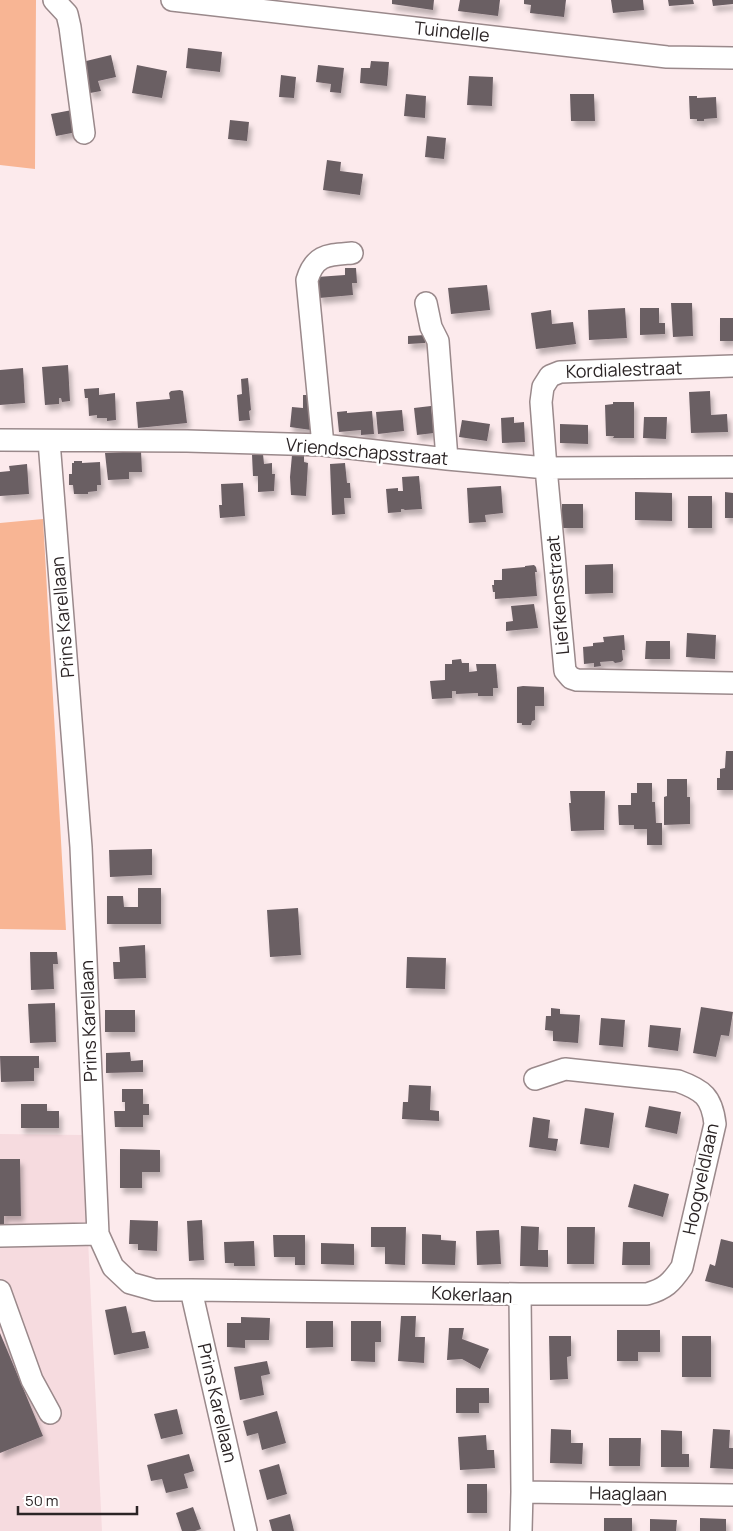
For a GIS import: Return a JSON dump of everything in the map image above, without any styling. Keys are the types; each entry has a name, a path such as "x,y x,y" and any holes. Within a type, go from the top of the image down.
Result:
{"street":[{"path":"54,0 67,14 70,27 84,133"},
{"name":"Tuindelle","path":"172,0 667,57 733,58"},
{"path":"324,445 306,280 310,270 326,255 352,254"},
{"path":"426,302 431,328 438,341 447,459"},
{"name":"Kordialestraat","path":"546,468 541,402 543,387 550,376 560,372 733,366"},
{"name":"Vriendschapsstraat","path":"0,440 187,441 324,445 546,468 733,467"},
{"name":"Prins Karellaan","path":"49,441 81,847 98,1234 113,1267 130,1283 155,1290 191,1290 246,1531"},
{"name":"Liefkensstraat","path":"546,468 565,671 571,678 577,680 733,683"},
{"name":"Hoogveldlaan","path":"520,1294 647,1294 662,1290 674,1280 682,1267 715,1124 713,1109 707,1096 695,1087 678,1081 565,1069 535,1079"},
{"path":"0,1236 98,1234"},
{"name":"Kokerlaan","path":"191,1290 520,1294 521,1531"},
{"path":"0,1291 32,1380 50,1413"},
{"name":"Haaglaan","path":"522,1492 733,1495"}],"shaded area":[{"path":"0,0 36,0 35,169 0,165"},
{"path":"43,519 66,930 0,929 0,523"},
{"path":"0,1134 83,1135 102,1531 0,1531"}],"building":[{"path":"392,0 434,0 433,10 392,4"},
{"path":"460,0 500,0 498,16 458,11"},
{"path":"524,0 566,0 564,17 530,13 531,5 524,4"},
{"path":"611,0 643,0 644,10 613,13"},
{"path":"668,0 693,0 694,4 669,6"},
{"path":"712,0 733,0 733,4 713,6"},
{"path":"188,48 222,52 220,72 186,68"},
{"path":"111,55 116,77 98,81 101,91 90,93 82,62"},
{"path":"371,61 389,62 387,86 360,83 361,68 370,68"},
{"path":"137,65 167,71 162,98 132,93"},
{"path":"318,65 344,68 341,93 330,92 331,84 316,82"},
{"path":"281,75 296,77 294,98 279,97"},
{"path":"469,76 493,77 492,106 467,105"},
{"path":"406,94 426,96 425,118 404,116"},
{"path":"570,94 594,94 595,121 571,121"},
{"path":"689,96 697,96 697,98 716,97 717,118 704,119 704,121 690,119"},
{"path":"72,110 77,132 56,136 51,114"},
{"path":"230,120 249,122 247,141 228,139"},
{"path":"427,136 446,138 444,159 425,157"},
{"path":"327,160 341,162 340,171 363,174 360,195 323,190"},
{"path":"345,268 356,268 357,283 352,283 353,295 319,298 317,277 345,275"},
{"path":"487,285 490,310 451,314 448,288"},
{"path":"671,303 692,303 693,336 673,337"},
{"path":"625,308 627,338 589,340 588,310"},
{"path":"640,308 659,308 659,323 665,323 665,334 640,335"},
{"path":"551,310 552,324 573,322 576,344 536,349 531,313"},
{"path":"720,318 733,318 733,341 720,341"},
{"path":"425,335 425,343 408,344 408,336"},
{"path":"68,365 70,401 62,402 61,398 59,398 59,404 45,405 42,367"},
{"path":"23,368 25,403 0,405 0,370"},
{"path":"248,378 250,420 239,421 237,395 242,394 241,379"},
{"path":"99,388 99,395 115,393 116,420 107,421 107,418 97,418 97,415 89,416 88,398 85,398 84,389"},
{"path":"171,391 183,391 187,423 138,428 136,402 170,399 169,393"},
{"path":"710,391 711,415 727,414 728,432 691,433 689,392"},
{"path":"303,395 311,395 311,430 290,427 292,407 303,408"},
{"path":"613,402 634,402 634,438 606,436 605,405 613,404"},
{"path":"431,406 434,433 417,435 414,408"},
{"path":"402,410 404,431 378,434 376,412"},
{"path":"347,411 347,413 372,411 374,434 361,435 361,430 339,432 337,412"},
{"path":"514,417 514,423 524,422 525,442 502,443 501,418"},
{"path":"644,417 667,417 666,439 643,438"},
{"path":"462,420 490,424 487,441 459,437"},
{"path":"560,424 588,425 588,444 560,443"},
{"path":"141,451 142,472 129,472 129,479 108,480 105,453"},
{"path":"263,454 264,464 272,463 272,474 275,474 274,491 258,492 258,476 253,476 252,455"},
{"path":"292,455 304,456 304,462 308,463 306,496 291,495"},
{"path":"74,461 82,461 82,463 100,462 101,485 97,485 97,491 88,492 88,494 74,494 73,485 69,485 69,474 72,474 72,463"},
{"path":"345,463 347,483 350,483 351,498 344,498 345,514 332,515 330,464"},
{"path":"27,464 29,494 0,496 0,472 10,471 9,466"},
{"path":"419,476 422,509 401,509 401,512 388,513 386,489 398,488 398,491 403,491 402,477"},
{"path":"243,483 245,516 220,518 219,505 222,505 221,484"},
{"path":"501,486 503,513 485,515 486,522 469,523 467,488"},
{"path":"635,492 672,493 672,521 635,520"},
{"path":"725,492 733,493 733,518 725,518"},
{"path":"688,496 712,496 712,528 688,528"},
{"path":"562,504 583,504 583,528 562,528"},
{"path":"613,564 613,593 585,594 585,565"},
{"path":"534,565 537,572 535,572 537,596 495,599 492,585 494,585 494,580 502,580 502,569"},
{"path":"534,604 538,628 506,631 506,622 513,621 511,606"},
{"path":"687,633 716,635 715,659 686,657"},
{"path":"624,635 625,650 622,650 623,660 621,662 600,662 601,666 594,667 594,663 584,664 583,647 593,646 593,643 604,642 603,637"},
{"path":"646,641 670,641 670,659 645,659"},
{"path":"461,659 462,663 469,663 469,672 477,671 476,664 496,664 498,688 493,688 493,696 478,696 478,693 456,694 456,691 452,691 452,698 432,699 430,681 445,680 445,664 452,664 452,660"},
{"path":"517,687 544,687 544,706 535,706 535,720 532,721 531,725 517,723"},
{"path":"726,751 733,751 733,790 717,790 717,778 720,778 720,769 725,768"},
{"path":"667,779 687,779 687,797 690,797 690,824 664,825 664,797 667,796"},
{"path":"637,783 652,783 652,802 655,802 656,823 662,823 662,845 647,845 647,829 634,829 634,825 619,825 618,805 631,805 631,793 637,793"},
{"path":"570,791 605,791 604,830 571,831"},
{"path":"152,849 152,875 110,877 109,850"},
{"path":"138,888 161,888 161,924 107,924 107,896 123,896 124,907 138,907"},
{"path":"298,908 301,955 270,957 267,910"},
{"path":"145,945 146,978 114,979 113,962 120,962 119,947"},
{"path":"30,952 57,952 58,964 53,964 54,989 31,990"},
{"path":"407,957 446,958 445,989 406,988"},
{"path":"55,1003 56,1042 30,1043 28,1004"},
{"path":"701,1007 733,1012 729,1036 721,1035 716,1057 693,1053"},
{"path":"551,1008 560,1009 560,1014 580,1015 578,1043 553,1041 553,1031 545,1030 546,1016 551,1016"},
{"path":"105,1010 135,1010 135,1032 105,1032"},
{"path":"601,1018 625,1020 623,1047 599,1045"},
{"path":"650,1025 681,1028 678,1051 648,1047"},
{"path":"130,1052 131,1061 143,1060 143,1072 106,1073 106,1053"},
{"path":"0,1056 39,1056 39,1068 34,1068 34,1081 1,1082"},
{"path":"409,1085 431,1086 430,1110 439,1111 439,1121 402,1119 403,1102 408,1102"},
{"path":"122,1089 143,1089 143,1104 149,1104 149,1115 143,1115 143,1127 115,1127 114,1111 125,1111 125,1102 122,1102"},
{"path":"21,1104 47,1104 47,1111 59,1111 59,1128 21,1128"},
{"path":"649,1106 681,1112 677,1134 645,1127"},
{"path":"585,1108 614,1113 609,1148 580,1144"},
{"path":"533,1117 550,1120 548,1138 558,1139 556,1151 529,1147"},
{"path":"120,1149 160,1150 160,1172 142,1172 142,1188 120,1188"},
{"path":"0,1159 20,1159 21,1216 4,1216 4,1225 0,1225"},
{"path":"634,1184 669,1194 663,1217 628,1207"},
{"path":"130,1220 158,1221 157,1251 138,1250 138,1244 129,1244"},
{"path":"202,1220 204,1260 189,1261 187,1221"},
{"path":"521,1226 539,1227 538,1250 548,1250 548,1267 520,1266"},
{"path":"371,1227 406,1227 405,1265 385,1264 385,1247 371,1247"},
{"path":"567,1227 595,1227 594,1264 567,1264"},
{"path":"499,1230 501,1264 477,1265 476,1231"},
{"path":"422,1234 441,1235 441,1240 456,1241 455,1265 422,1264"},
{"path":"273,1235 305,1235 305,1265 295,1265 295,1257 274,1257"},
{"path":"721,1239 733,1242 733,1288 705,1281 710,1264 715,1266"},
{"path":"254,1241 255,1266 234,1266 234,1263 225,1263 224,1242"},
{"path":"623,1242 650,1242 650,1265 622,1265"},
{"path":"321,1243 354,1244 354,1265 321,1264"},
{"path":"126,1306 132,1333 145,1331 149,1348 114,1355 105,1310"},
{"path":"401,1316 416,1316 415,1337 425,1337 424,1363 398,1361"},
{"path":"241,1317 270,1318 269,1340 245,1340 245,1348 227,1347 227,1323 241,1323"},
{"path":"306,1321 333,1321 333,1347 306,1348"},
{"path":"351,1321 381,1321 381,1342 375,1342 375,1362 351,1361"},
{"path":"449,1328 464,1328 462,1339 489,1349 480,1369 462,1359 447,1360"},
{"path":"617,1330 660,1330 660,1352 638,1352 638,1361 617,1361"},
{"path":"0,1333 43,1436 0,1453"},
{"path":"549,1336 571,1336 571,1356 567,1357 568,1379 550,1380"},
{"path":"682,1336 711,1336 711,1377 682,1377"},
{"path":"267,1361 270,1374 261,1376 264,1395 240,1400 234,1367"},
{"path":"456,1388 489,1388 489,1403 479,1403 479,1413 456,1413"},
{"path":"177,1409 183,1434 161,1439 154,1414"},
{"path":"277,1411 286,1443 262,1450 258,1433 247,1436 243,1421"},
{"path":"551,1429 571,1430 571,1443 583,1443 582,1464 550,1463"},
{"path":"713,1429 730,1430 729,1448 733,1448 733,1469 710,1468"},
{"path":"661,1430 682,1431 682,1454 689,1454 689,1467 661,1467"},
{"path":"486,1435 487,1450 494,1450 495,1468 460,1470 458,1437"},
{"path":"609,1438 641,1438 640,1466 609,1466"},
{"path":"189,1454 194,1471 184,1474 188,1488 166,1493 162,1479 151,1481 147,1465"},
{"path":"279,1464 287,1494 267,1500 259,1470"},
{"path":"467,1484 487,1484 487,1513 467,1513"},
{"path":"193,1507 201,1529 182,1531 176,1513"},
{"path":"290,1514 294,1531 272,1531 269,1520"},
{"path":"604,1518 632,1518 632,1531 604,1531"},
{"path":"700,1518 726,1519 726,1531 700,1531"},
{"path":"650,1519 677,1520 676,1531 650,1531"}]}
